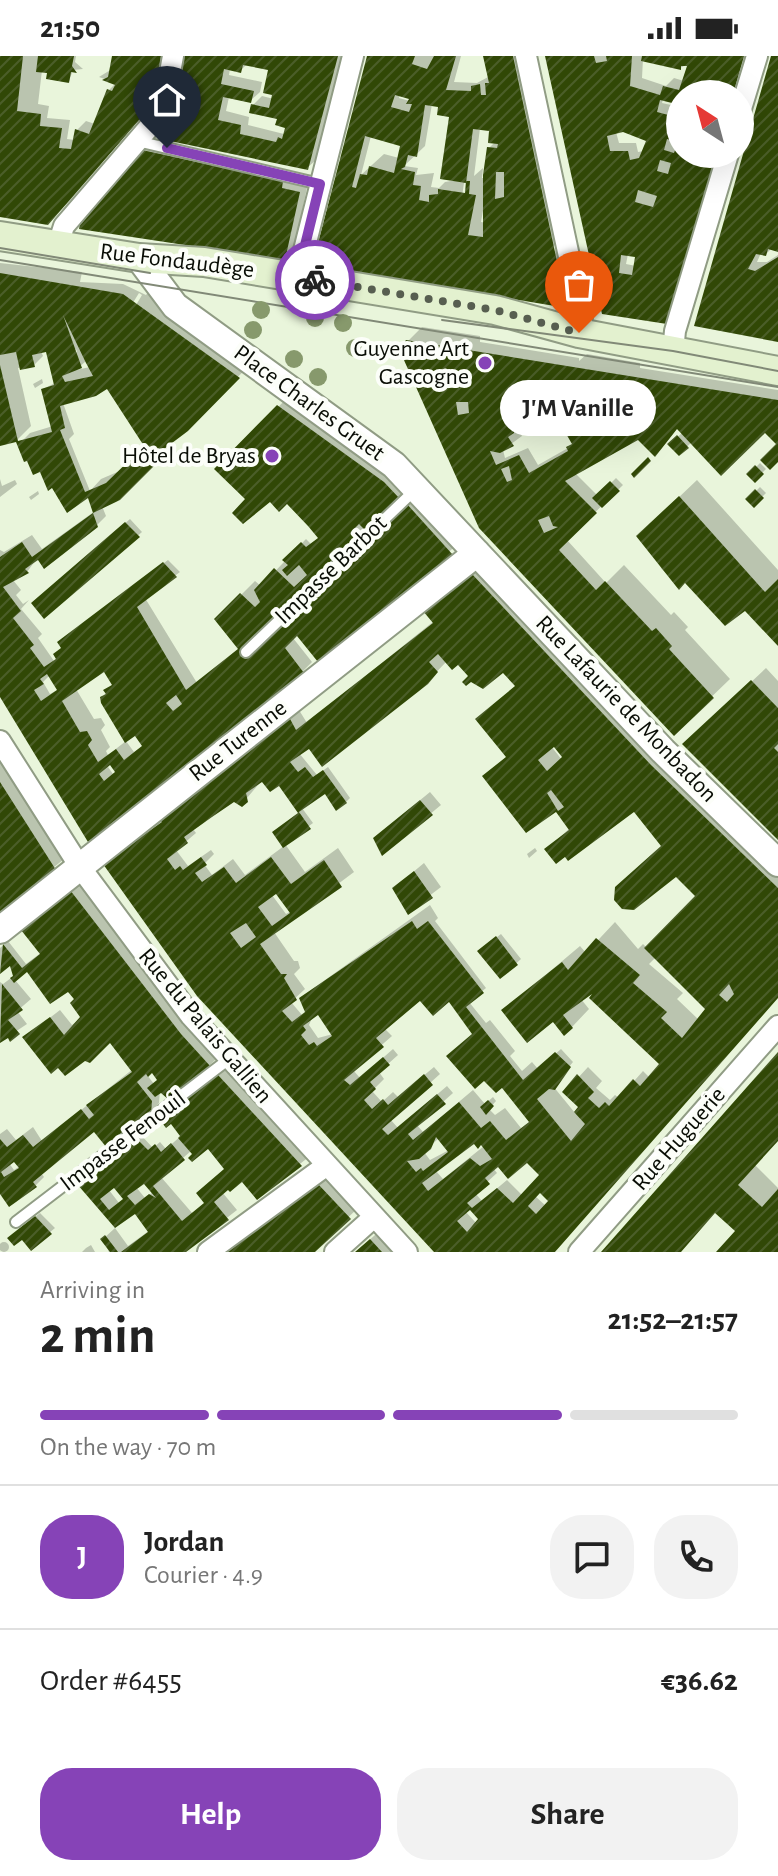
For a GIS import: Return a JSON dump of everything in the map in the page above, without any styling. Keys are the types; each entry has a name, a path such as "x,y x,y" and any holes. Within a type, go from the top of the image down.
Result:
{"main road":[{"name":"Rue Fondaudège","path":"0,236 139,258 166,257 495,310 579,333 778,371"}],"street":[{"path":"58,245 64,226 163,111 173,56"},
{"path":"297,278 353,56"},
{"path":"526,56 582,317 579,333"},
{"path":"750,80 757,56"},
{"path":"673,351 675,331 724,168"},
{"name":"Place Charles Gruet","path":"139,258 175,306 394,465 477,553"},
{"name":"Rue Lafaurie de Monbadon","path":"477,553 663,751 778,863"},
{"name":"Rue Turenne","path":"0,930 477,553"},
{"name":"Rue du Palais Gallien","path":"0,741 80,867 191,1016 407,1252"},
{"name":"Rue Huguerie","path":"579,1252 778,1026"},
{"path":"208,1252 327,1165"},
{"path":"335,1252 374,1217"}],"lane":[{"path":"137,141 320,184"},
{"name":"Impasse Barbot","path":"246,652 417,488"},
{"name":"Impasse Fenouil","path":"16,1222 229,1059"}],"building":[{"path":"0,56 23,56 17,111 41,114 40,126 62,128 59,148 71,149 75,129 89,134 107,89 112,91 115,85 102,80 108,77 112,56 161,56 153,104 48,225 0,217"},
{"path":"38,56 74,56 72,66 77,73 71,72 69,83 46,79 47,73 36,72"},
{"path":"184,56 338,56 308,170 170,141","holes":["243,65 268,70 263,93 272,95 269,108 251,104 249,113 277,119 275,125 285,128 282,139 278,137 276,142 240,134 241,125 218,120 223,97 251,103 254,91 221,84 224,69 241,73"]},
{"path":"367,56 415,56 412,64 427,69 434,56 456,56 446,90 471,91 471,86 480,84 481,95 486,95 485,83 489,83 483,56 513,56 567,308 312,266","holes":["395,95 409,99 406,104 412,104 409,112 391,107","425,105 438,107 437,115 449,117 440,179 466,183 465,193 438,189 438,194 429,195 429,202 419,200 421,186 413,185 415,172 401,169 405,167 408,155 417,157","473,129 489,131 488,143 498,144 497,148 487,147 483,175 483,237 468,235 476,195 469,194 470,181 466,181","365,136 400,146 394,173 369,166 367,175 360,174 356,188 352,187","496,172 504,172 504,197 495,199"]},
{"path":"545,56 594,56 596,63 607,61 606,56 632,56 630,86 660,95 663,86 666,87 666,102 660,100 657,112 666,114 666,162 660,160 657,171 668,174 670,168 712,168 667,324 602,314","holes":["623,132 646,141 639,158 630,160 628,151 610,151 607,136","638,190 657,196 653,207 635,202","621,255 635,257 632,275 619,273"]},
{"path":"642,56 744,56 737,80 682,80 687,66 681,66 681,70 641,61"},
{"path":"771,56 778,56 778,252 768,249 766,256 756,254 748,269 755,271 778,257 778,342 694,326 739,168 754,168 754,116"},
{"path":"142,150 283,181 282,188 300,192 285,260 79,229 80,223"},
{"path":"0,273 123,294 240,378 188,431 152,458 156,464 120,500 93,513 88,498 67,513 52,488 48,491 40,472 33,475 16,442 0,446 0,365 18,441 52,432 41,389 54,385 46,352 32,355 35,367 20,370 16,352 0,355","holes":["63,315 86,363 93,376 65,382 62,376 82,368","107,389 144,446 106,483 85,492 60,430 65,428 60,406 96,396"]},
{"path":"406,340 778,400 778,462 770,470 760,460 776,444 765,433 721,476 677,429 655,457 638,440 565,481 597,513 559,550 596,590 605,581 652,631 656,628 672,646 669,649 714,698 674,736 479,528 399,349","holes":["514,391 518,392 522,422 535,415 537,419 554,413 572,444 566,447 568,451 529,473 519,455 496,465 490,451 500,453 514,446 508,437 514,433","456,402 468,402 469,413 458,415","509,466 512,480 507,482 501,469","549,516 553,526 558,527 544,533 538,520"]},
{"path":"277,405 384,482 400,499 366,531 359,524 352,531 359,538 343,554 338,549 332,559 334,562 241,653 245,659 406,503 453,555 318,662 297,636 285,648 304,673 88,842 0,697 0,557 22,542 32,557 93,513 98,527 44,569 38,560 25,569 29,573 3,587 21,611 13,618 34,645 30,648 44,667 56,659 53,654 61,648 57,642 163,562 177,577 137,607 186,690 238,649 214,619 240,593 255,607 260,602 254,590 274,568 294,587 307,575 299,565 287,576 282,570 288,565 282,560 301,542 306,547 318,538 287,504 279,512 270,502 243,524 232,513 245,499 214,469","holes":["104,672 112,685 103,690 106,694 100,697 101,703 125,743 135,736 142,746 124,760 116,749 98,762 88,745 92,740 87,731 80,732 62,701","47,674 57,690 41,701 34,690 44,684 40,679","176,695 182,704 173,711 166,703","110,765 115,772 104,781 99,774"]},
{"path":"677,435 689,448 679,456 667,444"},
{"path":"648,457 651,461 634,478 631,474"},
{"path":"755,465 764,474 755,483 746,474"},
{"path":"610,481 620,491 602,508 592,498"},
{"path":"755,489 764,498 754,508 745,499"},
{"path":"679,496 765,592 778,579 778,646 745,611 725,626 685,583 679,590 636,536"},
{"path":"125,522 140,537 44,619 31,603"},
{"path":"471,573 651,765 778,888 778,998 555,1252 434,1252 197,996 103,864 162,822 160,820 289,717 296,730 433,623 423,611","holes":["438,654 452,670 458,665 468,676 462,682 466,686 471,682 483,689 503,673 515,686 475,719 506,757 482,776 526,833 556,812 569,830 544,849 556,864 565,857 568,861 634,812 661,846 615,887 614,900 622,909 634,910 676,877 695,896 644,948 705,1009 682,1038 661,1018 667,1012 633,983 640,975 596,938 568,970 562,962 501,1010 527,1043 553,1022 564,1036 573,1028 563,1015 592,994 589,998 659,1064 640,1086 633,1079 609,1106 605,1102 599,1108 588,1098 594,1092 577,1074 562,1092 578,1107 574,1112 585,1124 571,1141 537,1099 549,1089 555,1090 571,1067 555,1052 523,1080 466,1007 484,993 428,921 417,929 412,921 299,998 305,1012 292,1022 282,1011 297,1000 284,978 287,974 281,974 260,944 342,887 324,860 291,884 271,857 236,883 224,867 202,882 195,873 207,865 201,857 183,870 180,866 175,870 167,859 188,843 184,837 212,817 234,802 242,807 248,802 246,793 262,782 270,792 279,786 298,813 272,832 283,848 311,829 299,812 325,794 336,811 347,803 323,770 313,777 305,767 298,772 290,762 309,749 322,767 428,684 438,672 429,662","554,747 562,757 547,771 538,760","551,790 564,807 558,811 547,793","276,894 290,913 272,926 258,907","246,923 256,937 241,948 230,933","729,984 734,994 727,1002 719,995","420,1001 433,1016 449,1002 472,1034 446,1056 475,1089 484,1081 496,1093 502,1088 529,1122 506,1140 490,1121 481,1128 459,1102 413,1140 408,1134 446,1104 437,1094 388,1135 382,1129 433,1085 424,1074 388,1105 383,1099 372,1109 364,1100 376,1089 370,1082 390,1065 383,1057 350,1085 344,1080 384,1047 376,1038","318,1015 332,1036 317,1046 314,1042 309,1045 301,1035 306,1030 303,1026","436,1137 448,1152 423,1171 421,1168 416,1172 407,1161 419,1159 431,1149","474,1144 478,1149 481,1145 492,1159 480,1166 470,1158 428,1191 422,1183","527,1163 539,1175 513,1203 497,1188 472,1208 467,1203 490,1184 485,1178 498,1167 508,1179","540,1193 548,1201 536,1214 528,1206","470,1210 478,1219 467,1232 457,1221"]},
{"path":"751,680 778,708 778,744 774,748 778,752 778,840 682,744"},
{"path":"0,782 56,870 0,914"},
{"path":"420,800 433,815 382,856 373,838"},
{"path":"414,871 433,898 408,915 392,888"},
{"path":"70,890 181,1034 211,1067 169,1100 161,1093 155,1097 147,1088 157,1080 152,1073 148,1077 146,1074 137,1082 152,1101 151,1114 107,1148 94,1132 33,1182 37,1187 9,1207 0,1194 0,1139 7,1147 23,1135 33,1147 81,1109 89,1119 94,1115 86,1105 132,1072 110,1043 90,1063 85,1061 65,1076 58,1068 51,1074 22,1037 50,1017 64,1035 80,1017 70,1003 74,999 68,992 50,1004 27,972 14,983 10,978 13,976 10,966 0,974 3,944 22,968 40,954 21,930","holes":["14,1162 19,1168 4,1177 1,1172"]},
{"path":"496,936 518,965 500,979 477,951"},
{"path":"2,984 23,1010 8,1020 20,1034 10,1042 8,1038 0,1043"},
{"path":"778,1052 778,1141 738,1185 762,1207 778,1189 778,1252 716,1252 735,1231 715,1213 681,1252 601,1252"},
{"path":"218,1075 302,1166 257,1200 242,1182 230,1192 228,1190 214,1202 229,1220 186,1252 121,1252 148,1232 135,1214 115,1228 77,1184 136,1138 148,1150 155,1144 161,1152 171,1143 185,1160 153,1186 182,1221 204,1203 196,1193 224,1169 208,1149 192,1162 188,1158 192,1154 171,1124 166,1128 160,1120","holes":["144,1184 156,1198 149,1194 135,1205 127,1196","114,1188 123,1199 109,1210 100,1199"]},
{"path":"488,1100 494,1106 486,1115 480,1107"},
{"path":"318,1184 351,1219 315,1252 227,1252"},
{"path":"35,1216 52,1234 31,1251 22,1240 14,1246 7,1238"},
{"path":"105,1235 118,1252 110,1252 100,1239"},
{"path":"370,1239 382,1252 355,1252"}],"tram line":[{"path":"0,248 150,273"},
{"path":"0,260 778,387"},
{"path":"442,320 673,351 778,371"}],"way so far":[{"path":"315,280 495,310 579,333"}],"place":[{"name":"J'M Vanille","path":"579,333"},
{"name":"Guyenne Art Gascogne","path":"485,363"},
{"name":"Hôtel de Bryas","path":"272,456"}],"route":[{"path":"167,148 320,184 297,278 315,280"}]}
